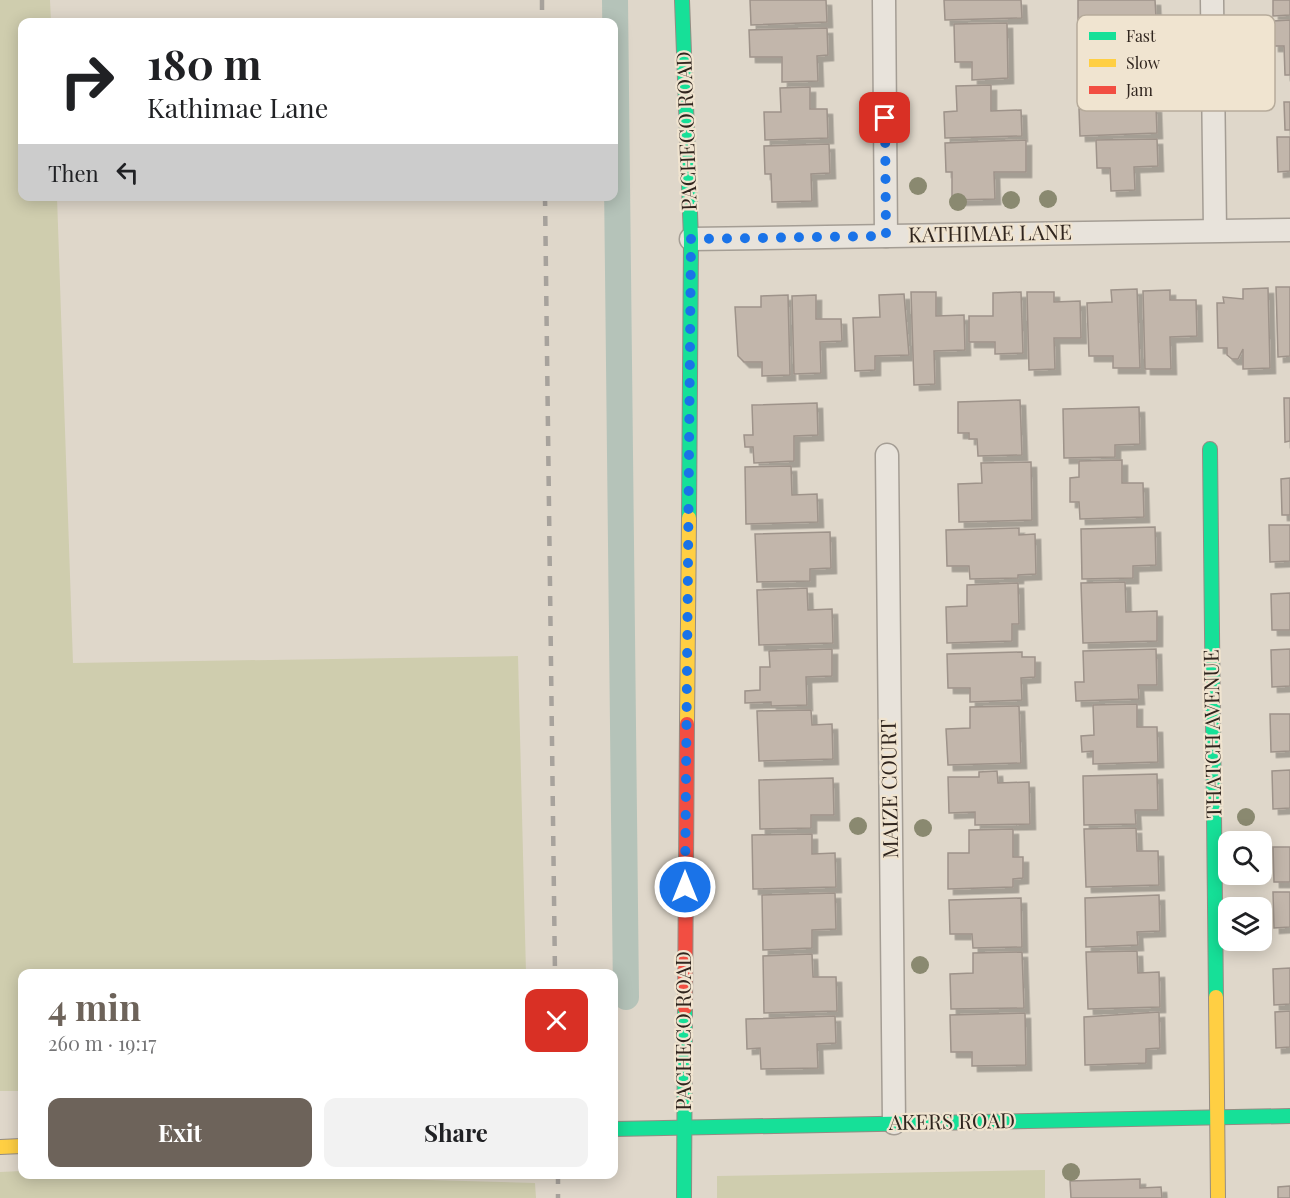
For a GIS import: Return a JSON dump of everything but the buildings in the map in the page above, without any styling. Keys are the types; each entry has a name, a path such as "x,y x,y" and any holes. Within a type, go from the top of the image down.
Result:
{"street":[{"name":"PACHECO ROAD","path":"682,0 691,239 684,1198"},
{"path":"884,0 886,236"},
{"path":"1212,0 1212,15"},
{"path":"1213,111 1215,230"},
{"name":"KATHIMAE LANE","path":"691,239 1290,230"},
{"name":"THATCH AVENUE","path":"1210,449 1218,1198"},
{"name":"MAIZE COURT","path":"887,455 894,1123"},
{"name":"AKERS ROAD","path":"618,1129 1290,1116"},
{"path":"0,1147 18,1146"}],"shaded area":[{"path":"0,0 50,0 51,18 18,18 18,201 57,201 73,663 518,656 526,969 18,969 18,1091 0,1091"},
{"path":"1045,1170 1045,1198 717,1198 717,1176"},
{"path":"18,1171 18,1179 390,1179 535,1183 536,1198 0,1198 0,1172"}],"waterway":[{"path":"615,0 615,18"},
{"path":"617,201 626,997"}],"railway":[{"path":"542,0 542,18"},
{"path":"545,201 555,969"},
{"path":"558,1179 558,1198"}],"traffic: fast":[{"path":"682,0 691,239 689,518"},
{"path":"1210,449 1216,997"},
{"path":"684,1198 685,1008"},
{"path":"618,1129 1290,1116"}],"traffic: slow":[{"path":"687,724 689,518"},
{"path":"1216,997 1218,1198"},
{"path":"0,1147 18,1146"}],"traffic: jam":[{"path":"685,1008 687,724"}],"route":[{"path":"685,887 691,239 886,236 885,118"}]}
